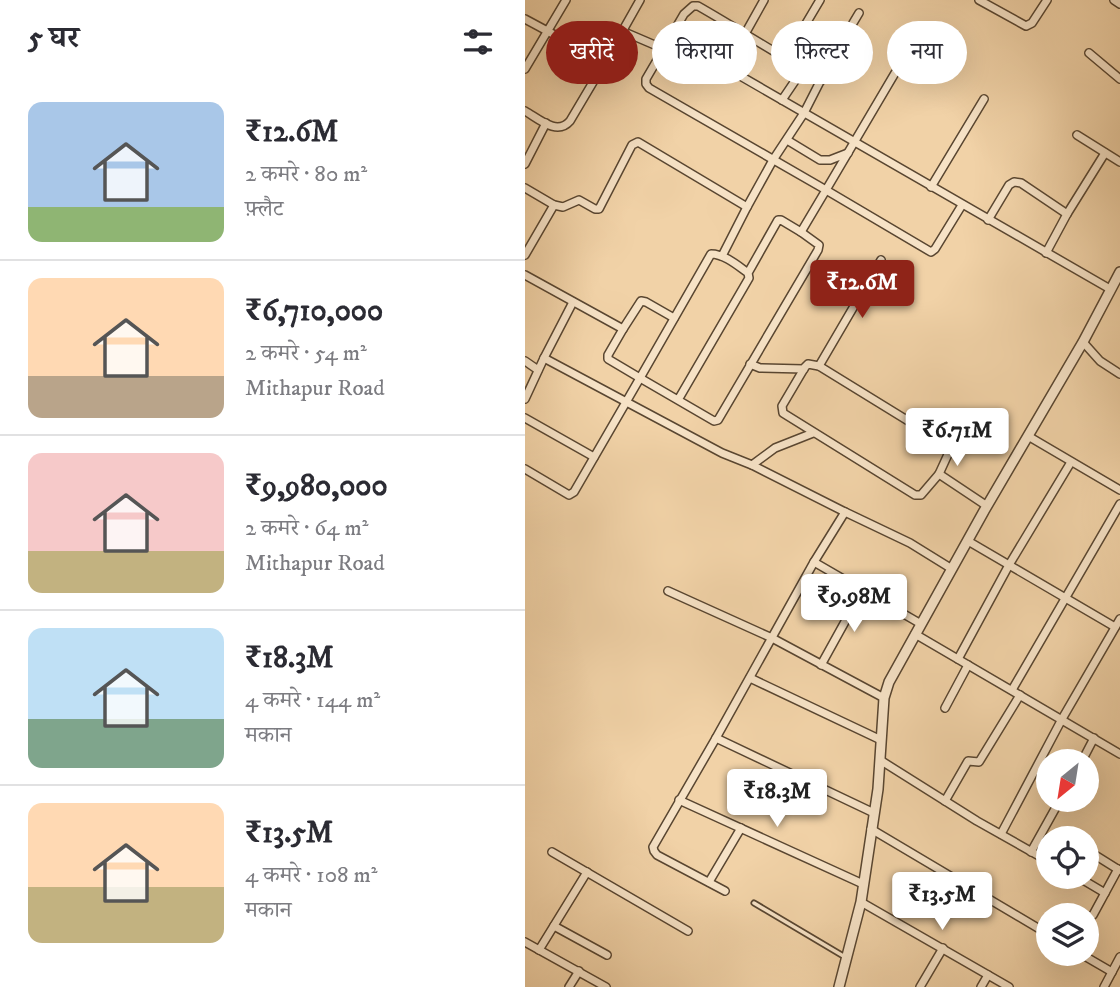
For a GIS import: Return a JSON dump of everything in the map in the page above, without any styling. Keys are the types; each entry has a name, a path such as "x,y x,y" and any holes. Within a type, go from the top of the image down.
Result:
{"street":[{"path":"553,21 566,0"},
{"path":"628,21 640,0"},
{"path":"752,21 764,0"},
{"path":"808,21 820,0"},
{"path":"979,0 1026,26 1032,23 1047,0"},
{"path":"1114,0 1120,4"},
{"path":"680,21 693,6 698,6 723,21"},
{"path":"854,21 859,13"},
{"path":"525,19 546,30"},
{"path":"525,69 546,33"},
{"path":"1089,53 1120,79"},
{"path":"652,69 646,79 647,86 931,252 936,249 962,205"},
{"path":"525,111 558,128 566,126 592,84"},
{"path":"754,84 1110,289"},
{"path":"782,100 793,84"},
{"path":"722,256 773,160 820,84"},
{"path":"801,232 889,84"},
{"path":"931,187 984,99"},
{"path":"525,163 546,123"},
{"path":"1077,135 1120,162"},
{"path":"787,140 820,160 830,160 848,152"},
{"path":"525,188 554,205 565,207 579,200 599,209 632,145 638,142 747,207"},
{"path":"1046,253 1105,153"},
{"path":"988,220 1009,186 1017,182 1067,214"},
{"path":"525,255 554,205"},
{"path":"674,318 641,301 608,359 639,378 678,400 716,421 818,250 818,244 778,220 748,273 749,278 678,400"},
{"path":"525,469 571,495 710,254 722,256 748,273"},
{"path":"820,366 881,260"},
{"path":"839,987 861,902 880,760 884,698 889,682 987,506 1083,342 1120,272"},
{"path":"525,275 623,329"},
{"path":"525,399 573,302"},
{"path":"1083,342 1100,361 1120,374"},
{"path":"544,358 722,453 910,544 952,569"},
{"path":"525,361 538,370"},
{"path":"750,364 760,368 804,369"},
{"path":"808,364 820,366 949,446 950,450 939,474 925,492 918,496 784,414 782,409 804,369 808,364"},
{"path":"525,418 594,457"},
{"path":"751,465 779,446 813,433"},
{"path":"1028,436 1120,491"},
{"path":"958,659 1009,565 1071,462"},
{"path":"939,474 987,506"},
{"path":"945,801 968,761 979,762 1065,597 1120,503"},
{"path":"725,891 657,855 653,847 845,512"},
{"path":"968,541 1115,626"},
{"path":"814,562 921,624"},
{"path":"668,591 772,638 884,698"},
{"path":"821,665 862,591"},
{"path":"1000,834 1120,618"},
{"path":"915,634 1120,754"},
{"path":"945,708 968,665"},
{"path":"750,678 881,740"},
{"path":"716,738 874,813"},
{"path":"1088,749 1094,738"},
{"path":"880,760 1036,855"},
{"path":"679,800 863,884"},
{"path":"1031,852 1053,812"},
{"path":"709,882 741,828"},
{"path":"871,829 1036,927"},
{"path":"552,852 688,931"},
{"path":"1099,858 1119,870 1099,904"},
{"path":"539,950 587,872"},
{"path":"1099,889 1105,892"},
{"path":"861,902 1009,987"},
{"path":"554,926 607,956"},
{"path":"525,942 606,987"},
{"path":"921,987 943,948"},
{"path":"1104,987 1120,957"},
{"path":"1099,964 1112,972"},
{"path":"569,987 579,971"},
{"path":"981,987 988,975"}],"lane":[{"path":"754,903 846,958"}]}
